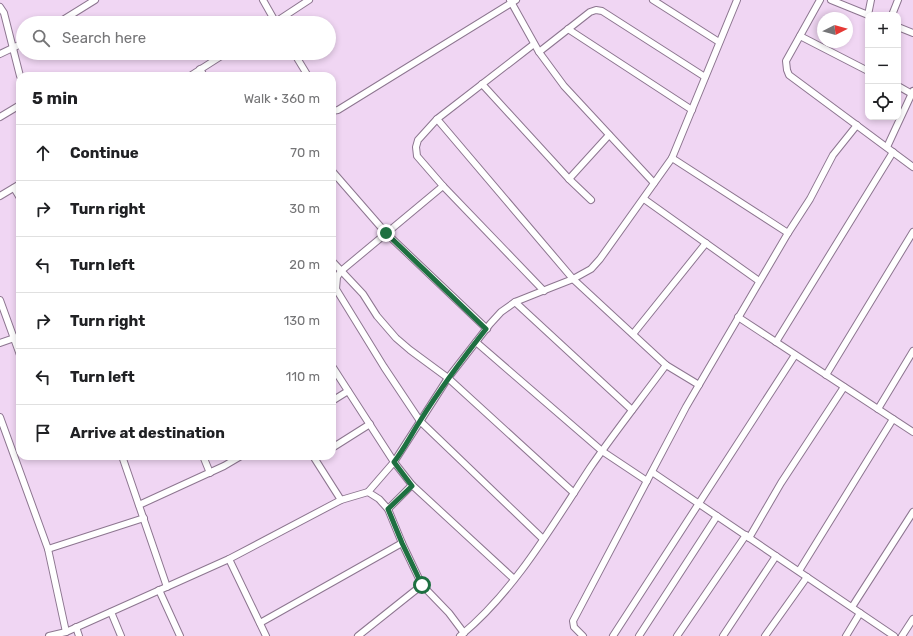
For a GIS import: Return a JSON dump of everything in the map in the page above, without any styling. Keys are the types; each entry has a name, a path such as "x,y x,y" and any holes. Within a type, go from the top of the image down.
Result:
{"street":[{"path":"69,16 95,0"},
{"path":"263,0 271,16"},
{"path":"285,16 309,0"},
{"path":"653,0 720,42"},
{"path":"49,636 66,632 167,587 229,559 341,500 368,492 406,446 420,421 448,378 501,312 515,302 573,280 591,269 600,259 672,158 737,0"},
{"path":"820,0 786,61 789,75 913,166"},
{"path":"831,0 865,14"},
{"path":"869,12 871,0"},
{"path":"893,12 898,0"},
{"path":"336,110 512,1 534,44 564,86 654,183"},
{"path":"0,7 4,13 19,72"},
{"path":"539,52 590,12 596,10 602,11 705,77"},
{"path":"901,28 913,33"},
{"path":"568,29 692,110"},
{"path":"800,36 865,69"},
{"path":"534,44 437,119 418,140 416,147 418,156 443,186 544,290"},
{"path":"0,54 16,46"},
{"path":"196,72 215,60"},
{"path":"298,60 306,72"},
{"path":"482,84 569,179 591,200"},
{"path":"887,147 912,92 901,87"},
{"path":"0,117 16,107"},
{"path":"437,119 573,280 666,365 699,385"},
{"path":"583,636 574,627 573,621 686,407 788,233 810,199 833,155 857,125"},
{"path":"569,179 609,135"},
{"path":"776,342 893,152"},
{"path":"672,158 788,233"},
{"path":"336,176 386,233 486,329"},
{"path":"443,186 341,271 336,278 338,294 420,421 543,538"},
{"path":"0,196 14,188 16,191"},
{"path":"644,198 759,282"},
{"path":"826,375 913,232"},
{"path":"633,334 706,243"},
{"path":"336,265 363,294 377,316 396,338 448,378 574,493"},
{"path":"0,300 16,335"},
{"path":"515,302 632,410"},
{"path":"738,318 913,432"},
{"path":"0,343 16,337"},
{"path":"476,342 602,450 647,481"},
{"path":"878,409 913,351"},
{"path":"613,636 795,355"},
{"path":"368,492 379,499 388,509 422,585 449,613 462,634 473,625 514,579 602,450 666,365"},
{"path":"336,372 394,462 412,486 514,579"},
{"path":"677,636 748,536 844,387"},
{"path":"336,398 348,391"},
{"path":"0,417 48,549 66,632"},
{"path":"799,571 893,419"},
{"path":"336,445 370,424"},
{"path":"123,460 167,587"},
{"path":"205,460 210,472"},
{"path":"139,505 233,460"},
{"path":"318,460 341,500"},
{"path":"652,472 894,636"},
{"path":"388,509 412,486"},
{"path":"852,607 913,512"},
{"path":"639,636 717,516"},
{"path":"48,549 144,518"},
{"path":"260,623 402,543"},
{"path":"723,636 776,556"},
{"path":"229,559 266,636"},
{"path":"765,636 807,577"},
{"path":"358,636 422,585"},
{"path":"159,590 180,636"},
{"path":"110,612 122,636"},
{"path":"846,636 860,613"},
{"path":"902,636 913,619"},
{"path":"76,627 79,636"}],"route":[{"path":"386,233 486,329 448,378 420,421 406,446 394,462 412,486 388,509 422,585"}]}
